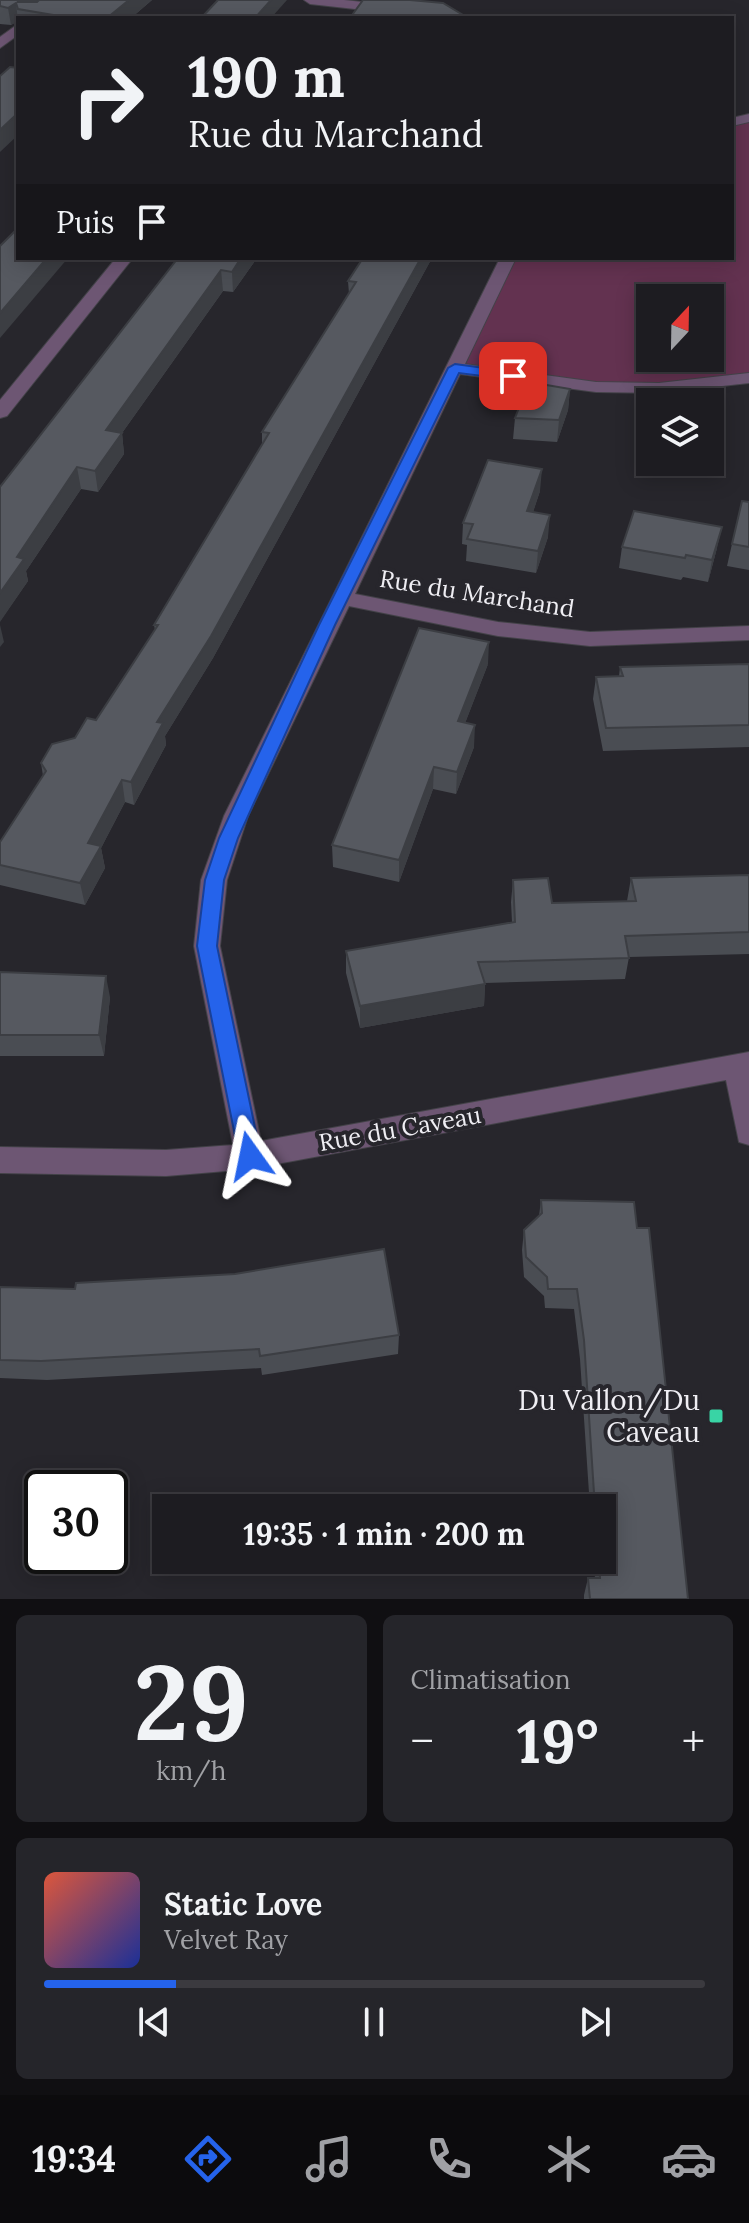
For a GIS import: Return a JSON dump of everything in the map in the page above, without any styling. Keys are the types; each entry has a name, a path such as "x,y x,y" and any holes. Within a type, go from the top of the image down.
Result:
{"street":[{"path":"310,0 403,10"},
{"path":"321,16 332,2"},
{"path":"0,44 16,30"},
{"path":"0,412 123,260"},
{"path":"250,1156 207,946 214,880 236,816 507,260"},
{"path":"455,368 596,387 659,388 749,378"},
{"name":"Rue du Marchand","path":"340,598 498,629 590,639 749,633"},
{"path":"743,1065 749,1133"},
{"name":"Rue du Caveau","path":"0,1160 166,1163 250,1156 743,1065"}],"shaded area":[{"path":"749,118 749,378 659,388 455,368 507,260 734,260 734,122"}],"building":[{"path":"0,0 129,0 109,16 59,16 18,9 16,3 8,8 0,6"},
{"path":"218,0 271,0 257,16 203,16"},
{"path":"363,0 410,0 443,3 465,16 351,16"},
{"path":"10,67 16,68 16,115 0,130 0,76"},
{"path":"16,230 16,260 45,260 0,313 0,246"},
{"path":"176,260 240,260 232,272 221,270 106,430 122,433 95,471 77,467 17,557 24,559 0,593 0,487"},
{"path":"362,260 420,260 211,636 157,722 163,723 131,782 122,780 88,843 101,846 80,883 0,865 0,842 46,771 41,763 52,744 75,738 87,718 96,720 158,625 154,625 269,433 262,432 356,282 348,281"},
{"path":"529,382 570,389 559,420 515,418"},
{"path":"488,460 542,469 527,511 550,515 538,551 467,539 473,524 463,523"},
{"path":"742,501 749,502 749,547 732,544"},
{"path":"634,511 722,527 712,560 622,547"},
{"path":"419,628 489,642 458,721 475,725 457,772 434,767 399,860 332,845"},
{"path":"749,664 749,725 606,728 596,677 623,676 620,667"},
{"path":"749,875 749,932 625,936 629,958 478,962 485,984 360,1006 346,951 515,922 513,880 548,878 552,903 636,901 631,878"},
{"path":"0,972 106,976 99,1035 0,1035"},
{"path":"541,1200 634,1202 637,1228 649,1228 688,1599 590,1599 588,1578 616,1574 616,1494 594,1494 584,1340 577,1289 548,1289 547,1277 526,1257 524,1230 542,1213"},
{"path":"384,1249 399,1335 260,1356 259,1349 41,1361 0,1360 0,1287 75,1289 76,1283 235,1274"}],"place":[{"name":"Du Vallon/Du Caveau","path":"716,1416"}],"route":[{"path":"250,1156 207,946 214,880 236,816 455,368 513,376"}]}
